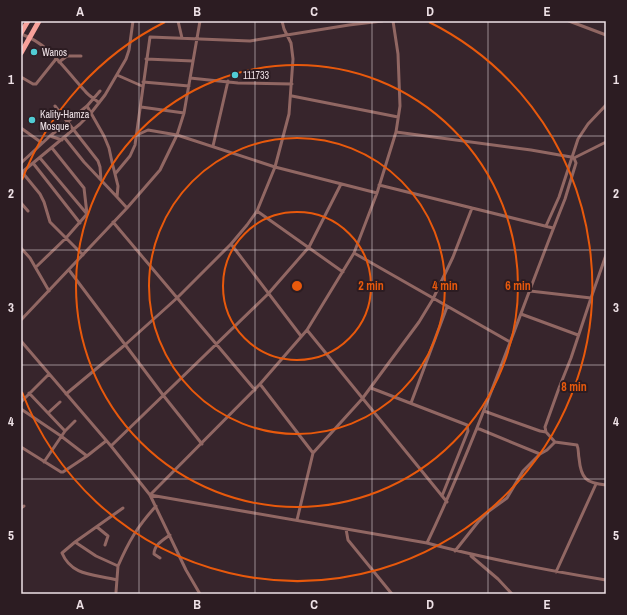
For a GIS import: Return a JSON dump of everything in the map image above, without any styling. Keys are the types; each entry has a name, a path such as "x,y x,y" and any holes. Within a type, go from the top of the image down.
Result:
{"main road":[{"path":"21,33 28,21"},
{"path":"21,53 39,21"}],"street":[{"path":"83,255 50,222 40,194 22,172 73,130 91,113 110,89 129,50 133,21"},
{"path":"178,21 182,38"},
{"path":"21,320 127,208 160,170 177,135 184,113 200,21"},
{"path":"66,394 126,344 177,298 231,244 257,211 275,168 287,126 292,96 293,59 291,43 282,21"},
{"path":"115,174 130,156 135,145 150,37 245,42 349,23 382,21"},
{"path":"150,495 255,390 307,330 354,253 380,185 396,132 400,106 398,54 393,21"},
{"path":"569,21 606,35"},
{"path":"21,33 48,49 84,90 99,103"},
{"path":"59,62 67,56 81,56"},
{"path":"21,77 33,84 36,84 56,59"},
{"path":"146,59 193,61"},
{"path":"117,75 143,84 189,86"},
{"path":"190,78 228,80 238,83 292,84"},
{"path":"213,146 228,80"},
{"path":"21,163 67,121 87,106 100,91"},
{"path":"292,96 398,117"},
{"path":"546,226 559,197 582,131 606,105"},
{"path":"55,106 98,161 101,180"},
{"path":"87,106 107,142 118,186 117,197"},
{"path":"141,107 184,113"},
{"path":"21,128 42,143"},
{"path":"137,135 148,130 177,135 275,168 377,193"},
{"path":"396,132 573,157 606,142"},
{"path":"50,136 63,139 127,208"},
{"path":"36,268 66,238 87,214 84,188 52,148"},
{"path":"427,543 447,502 484,411 565,199 576,165 573,157"},
{"path":"40,158 87,214"},
{"path":"33,164 80,223"},
{"path":"110,446 268,294 309,247 341,184"},
{"path":"380,185 553,228"},
{"path":"559,197 565,199"},
{"path":"21,202 28,211"},
{"path":"297,520 313,453 371,388 415,328 433,299 453,257 472,208"},
{"path":"257,211 343,272"},
{"path":"114,222 255,390"},
{"path":"231,244 301,336"},
{"path":"21,248 30,258 49,290"},
{"path":"354,253 510,342"},
{"path":"606,255 590,298 571,358 545,427 546,432 555,442 577,446 579,448 582,475 586,480 606,486"},
{"path":"69,270 163,395 202,444"},
{"path":"530,291 590,298"},
{"path":"411,403 447,307"},
{"path":"521,314 578,335"},
{"path":"307,330 447,502"},
{"path":"21,341 150,495 186,570 200,594"},
{"path":"21,402 49,374"},
{"path":"260,384 313,453"},
{"path":"371,388 463,423 468,428 442,496"},
{"path":"29,393 65,431"},
{"path":"48,413 60,402"},
{"path":"21,409 61,436 87,456"},
{"path":"484,411 546,432"},
{"path":"44,462 61,436 76,421"},
{"path":"477,428 540,454"},
{"path":"21,447 57,471 64,472 106,441"},
{"path":"455,551 478,522 489,511 507,498 520,476 540,454 547,450 555,442"},
{"path":"556,572 596,484"},
{"path":"150,495 427,543 470,555 606,580"},
{"path":"116,592 118,566 128,544 134,533 156,506"},
{"path":"117,580 78,571 62,553 123,508"},
{"path":"97,527 108,536 105,545"},
{"path":"346,529 348,540 392,594"},
{"path":"160,558 154,554 154,551 160,542 170,535"},
{"path":"75,542 102,559 118,566"},
{"path":"470,555 498,579 512,594"}],"place":[{"name":"Wanos","path":"34,52"},
{"name":"111733","path":"235,75"},
{"name":"Kality-Hamza Mosque","path":"32,120"}]}
